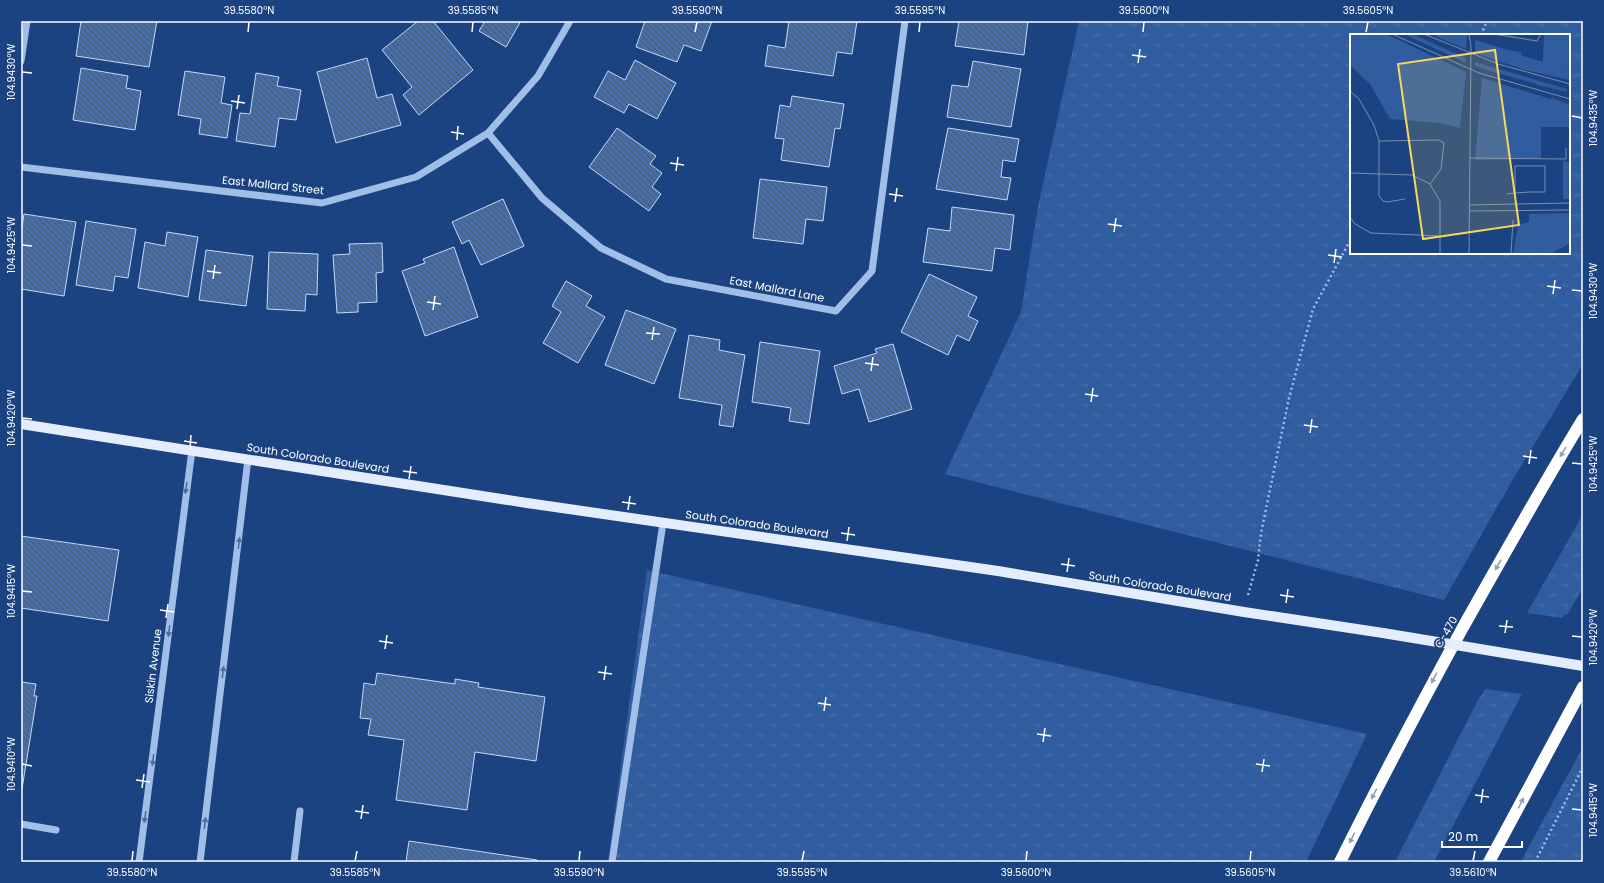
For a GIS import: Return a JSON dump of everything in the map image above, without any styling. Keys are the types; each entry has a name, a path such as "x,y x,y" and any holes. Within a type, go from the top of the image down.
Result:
{"highway":[{"name":"C-470","path":"1340,862 1440,668 1515,534 1583,419"},
{"path":"1489,862 1583,687"}],"main road":[{"name":"South Colorado Boulevard","path":"21,424 663,523 998,571 1583,666"}],"street":[{"path":"21,61 27,21"},
{"name":"East Mallard Street","path":"21,166 322,203 416,177 488,133 538,76 570,21"},
{"name":"East Mallard Lane","path":"488,133 542,198 601,248 666,279 836,312 872,271 905,21"},
{"name":"Siskin Avenue","path":"139,862 192,450"},
{"path":"200,862 248,459"},
{"path":"612,862 663,523"},
{"path":"294,862 300,811"},
{"path":"21,824 56,830"}],"path":[{"path":"1481,34 1487,21"},
{"path":"1244,612 1258,560 1261,532 1289,398 1314,309 1350,241"},
{"path":"1535,862 1583,767"}],"green space":[{"path":"1079,21 1583,21 1583,364 1512,481 1444,600 945,474 1021,312 1038,206"},
{"path":"1583,514 1583,588 1567,615 1565,614 1562,618 1527,613"},
{"path":"647,570 1367,734 1306,862 608,862"},
{"path":"1485,689 1522,694 1434,862 1395,862 1480,696"},
{"path":"1583,747 1583,862 1521,862 1528,848"}],"building":[{"path":"81,21 157,21 149,67 76,56"},
{"path":"418,21 433,21 473,70 419,115 403,95 412,87 382,50"},
{"path":"485,21 521,21 506,47 479,31"},
{"path":"645,21 712,21 701,51 684,45 677,62 636,47"},
{"path":"789,21 857,21 852,54 837,52 833,76 765,66 768,45 785,48"},
{"path":"959,21 1028,21 1024,55 955,46"},
{"path":"367,58 377,98 392,94 401,125 336,143 317,72"},
{"path":"635,60 676,83 657,119 629,104 624,113 594,97 608,71 625,80"},
{"path":"973,61 1021,69 1011,127 947,117 952,85 968,87"},
{"path":"81,68 128,76 126,88 141,91 135,130 73,120"},
{"path":"185,71 225,77 221,103 232,105 227,138 199,134 201,119 178,115"},
{"path":"256,73 279,77 277,86 301,90 296,120 279,118 275,147 236,141 240,113 250,114"},
{"path":"792,96 844,104 840,129 835,128 829,167 781,160 784,139 775,138 780,105 790,107"},
{"path":"617,128 656,156 650,164 662,173 652,187 661,194 649,211 589,167"},
{"path":"948,128 1019,139 1015,162 1003,160 1001,177 1011,178 1007,200 936,189"},
{"path":"760,179 827,187 823,221 806,219 803,244 753,238"},
{"path":"503,199 524,246 481,265 469,240 462,244 452,222"},
{"path":"952,207 1014,215 1010,250 995,248 992,271 923,262 928,228 950,231"},
{"path":"24,214 76,222 64,296 21,289 21,234"},
{"path":"86,221 136,229 128,278 115,276 113,291 76,285"},
{"path":"167,232 198,237 188,297 138,288 145,242 165,246"},
{"path":"382,243 383,272 376,273 377,302 358,303 358,312 337,313 333,255 350,254 349,244"},
{"path":"454,247 478,317 425,336 402,271 425,263 423,259"},
{"path":"206,250 253,256 246,306 199,300"},
{"path":"269,252 318,254 317,295 306,294 305,311 267,309"},
{"path":"929,274 977,297 968,316 978,321 969,341 957,335 948,355 901,332"},
{"path":"566,281 592,296 586,306 605,317 578,363 543,343 561,312 552,306"},
{"path":"626,310 676,329 654,384 605,365"},
{"path":"689,335 720,340 719,350 745,355 733,427 719,425 722,405 679,398"},
{"path":"760,342 820,351 809,424 789,421 791,408 752,402"},
{"path":"893,344 912,409 869,422 859,389 842,394 834,366 877,353 875,349"},
{"path":"21,536 119,550 108,621 21,608"},
{"path":"377,673 455,684 455,679 479,683 478,687 545,697 536,761 475,752 467,810 396,800 404,740 368,735 371,719 360,718 364,683 375,685"},
{"path":"21,682 36,684 34,696 37,696 21,795"},
{"path":"409,841 537,860 537,862 406,862"}]}
